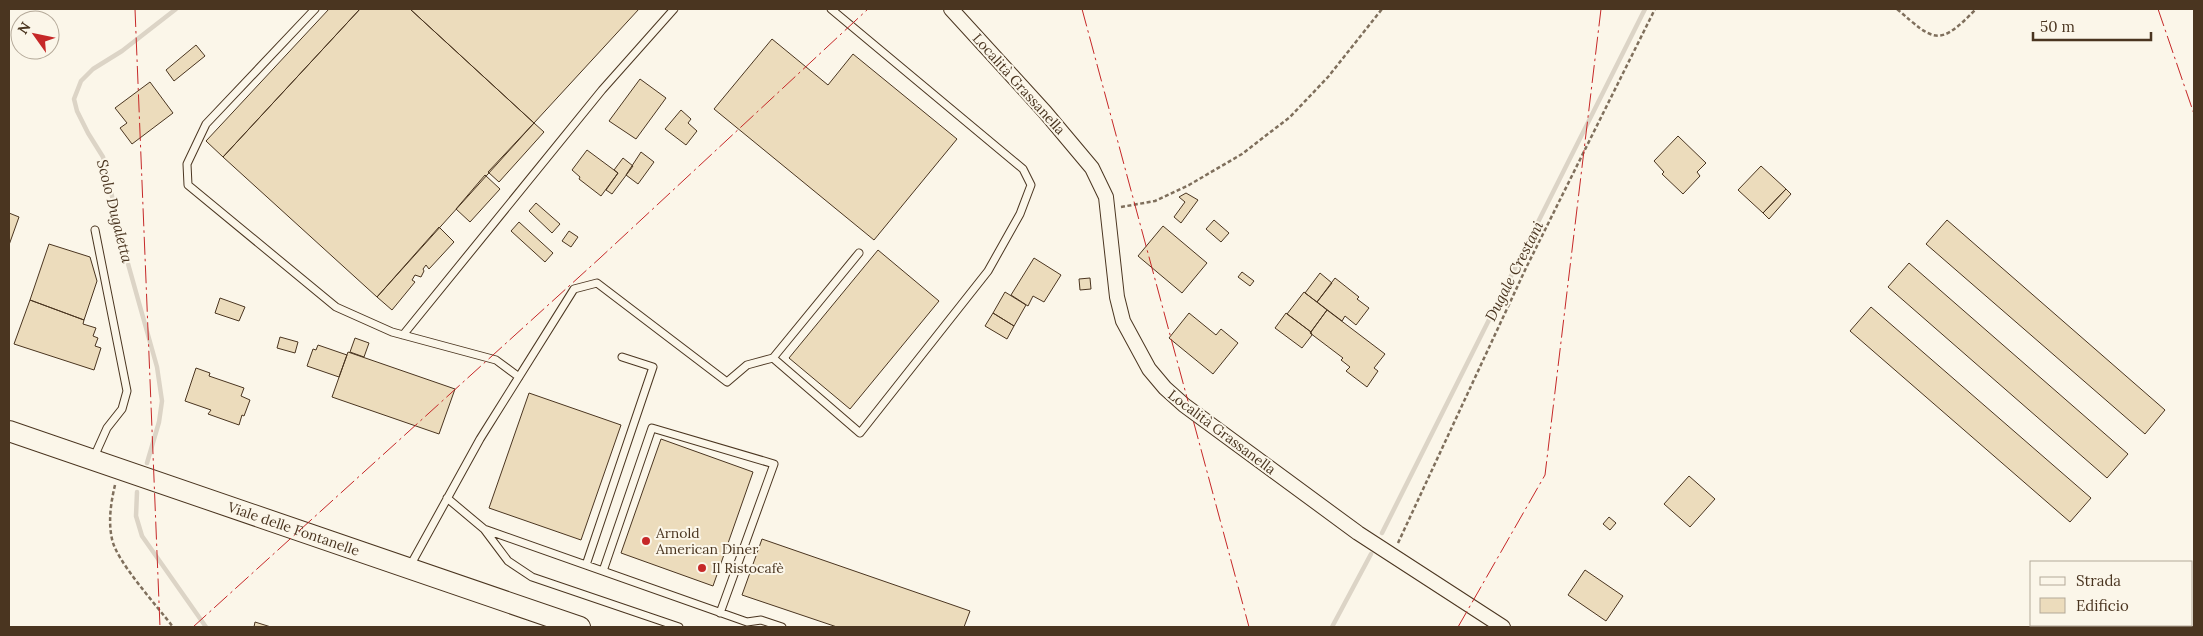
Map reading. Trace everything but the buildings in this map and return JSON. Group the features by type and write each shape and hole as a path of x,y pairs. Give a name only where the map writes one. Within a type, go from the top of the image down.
{"main road":[{"name":"Viale delle Fontanelle","path":"9,431 96,452 120,470 580,627"}],"street":[{"name":"Località Grassanella","path":"951,9 1092,168 1106,197 1118,297 1123,321 1149,369 1165,388 1184,405 1358,533 1503,627"}],"lane":[{"path":"316,9 206,124 187,164 188,185 336,307 392,332 496,360 519,377"},
{"path":"403,335 602,90 674,9"},
{"path":"773,358 860,433 988,271 1020,214 1031,185 1023,169 831,9"},
{"path":"95,230 127,391 122,409 107,428 96,452"},
{"path":"408,568 480,439 574,289 597,283 726,382 747,365 773,358 859,253"},
{"path":"586,564 654,367 622,357"},
{"path":"603,571 652,428 774,464 720,613"},
{"path":"447,498 484,529 508,561 532,577 679,627"},
{"path":"484,529 747,622 761,620 782,627"}],"path":[{"path":"1107,209 1155,201 1189,185 1242,154 1290,117 1328,77 1382,9"},
{"path":"1393,555 1522,278 1656,9"},
{"path":"1897,9 1926,34 1933,36 1944,35 1956,29 1976,9"},
{"path":"120,470 110,503 112,540 125,566 173,627"}],"waterway":[{"name":"Scolo Dugaletta","path":"147,463 159,422 162,401 157,367 125,253 103,157 88,133 77,111 74,99 81,81 93,69 122,51 176,9"},
{"name":"Dugale Crestani","path":"1382,533 1645,9"},
{"name":"Scolo Dugaletta","path":"137,492 136,516 142,536 206,627"},
{"name":"Dugale Crestani","path":"1332,627 1371,554"}],"power":[{"path":"135,9 160,627"},
{"path":"193,627 600,258 868,9"},
{"path":"1082,9 1249,627"},
{"path":"1458,627 1545,475 1601,9"},
{"path":"2158,9 2194,114"}],"place":[{"name":"Arnold American Diner","path":"646,541"},
{"name":"Il Ristocafè","path":"702,568"}]}
